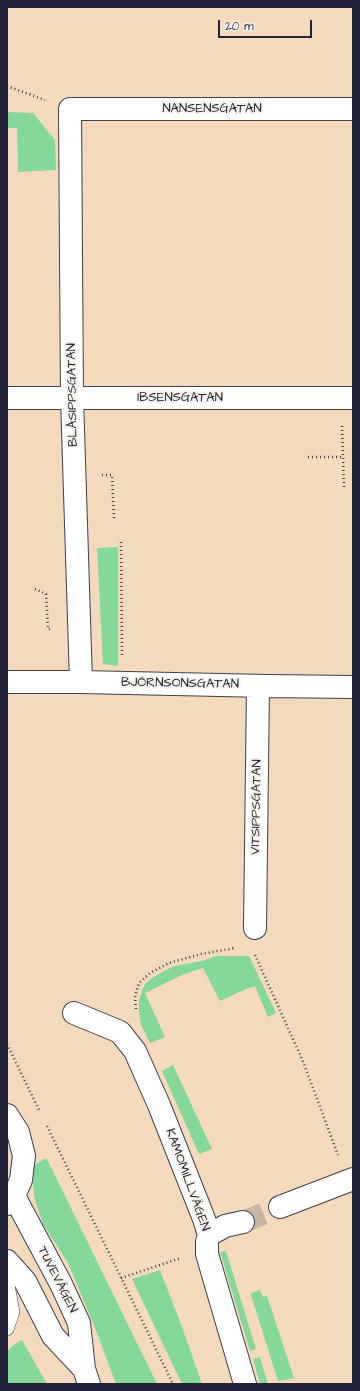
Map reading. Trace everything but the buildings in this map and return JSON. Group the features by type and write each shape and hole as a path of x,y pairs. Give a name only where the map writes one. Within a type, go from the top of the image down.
{"street":[{"name":"NANSENSGATAN","path":"70,109 353,110"},
{"name":"BLÅSIPPSGATAN","path":"70,109 72,398 81,682"},
{"name":"IBSENSGATAN","path":"7,398 347,398"},
{"name":"BJÖRNSONSGATAN","path":"7,682 353,687"},
{"name":"VITSIPPSGATAN","path":"255,928 258,686"},
{"name":"KAMOMILLVÄGEN","path":"74,1013 120,1032 134,1051 159,1105 196,1196 245,1384"},
{"name":"TUVEVÄGEN","path":"7,1115 18,1132 24,1156 21,1180 10,1200 61,1284 79,1323 87,1377"},
{"path":"280,1207 350,1179"},
{"path":"208,1244 225,1226 244,1222"},
{"name":"TUVEVÄGEN","path":"7,1261 25,1281 53,1336 87,1377"}],"lane":[{"path":"7,1280 12,1312 7,1330"}],"path":[{"path":"7,86 70,109"},
{"path":"344,487 343,457 347,398"},
{"path":"308,457 343,457"},
{"path":"121,542 123,683"},
{"path":"136,1012 135,996 139,983 150,973 169,963 201,954 241,947"},
{"path":"251,950 302,1059 350,1179"},
{"path":"7,1044 41,1115"},
{"path":"45,1122 173,1384"},
{"path":"121,1278 174,1260 208,1244"}],"green space":[{"path":"7,112 33,113 55,140 56,170 18,172 17,128 7,128"},
{"path":"118,547 118,666 103,664 97,548"},
{"path":"216,956 249,956 276,1013 268,1017 255,986 220,1001 203,968 182,975 145,993 165,1037 150,1043 141,1025 139,1013 139,1001 145,984 152,978 174,966 202,961"},
{"path":"173,1065 212,1149 199,1154 162,1071"},
{"path":"44,1159 47,1159 157,1384 116,1384 94,1325 68,1263 43,1224 35,1201 33,1186 34,1166"},
{"path":"226,1251 256,1349 250,1351 220,1252"},
{"path":"160,1270 202,1384 182,1384 132,1279"},
{"path":"260,1290 263,1297 267,1296 294,1378 278,1381 251,1295 251,1293"},
{"path":"22,1340 47,1384 7,1384 7,1351"},
{"path":"260,1357 268,1384 260,1384 253,1359"}],"tunnel":[{"path":"243,1222 280,1207"}]}
